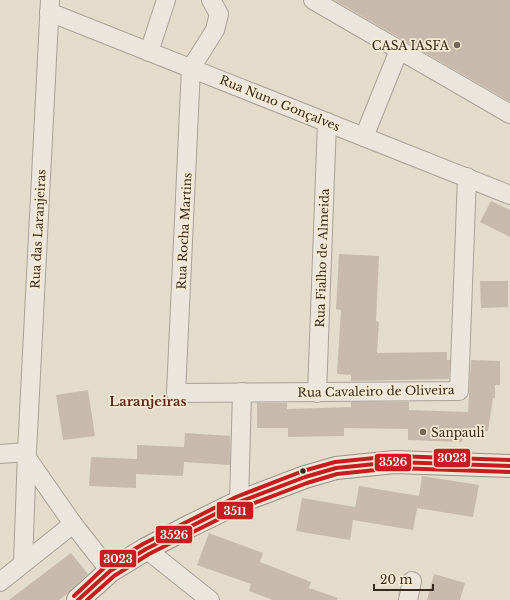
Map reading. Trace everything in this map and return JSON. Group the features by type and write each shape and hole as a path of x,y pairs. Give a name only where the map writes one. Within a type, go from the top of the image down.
{"main road":[{"path":"78,600 110,571 146,549 239,502 305,477 336,468 395,462 510,466"}],"street":[{"path":"149,52 166,0"},
{"path":"192,68 215,30 219,14 210,0"},
{"path":"313,0 510,114"},
{"name":"Rua Nuno Gonçalves","path":"50,6 149,52 510,195"},
{"name":"Rua das Laranjeiras","path":"23,564 27,455 50,6"},
{"path":"364,137 399,50"},
{"name":"Rua Rocha Martins","path":"176,393 192,68"},
{"name":"Rua Fialho de Almeida","path":"317,393 327,122"},
{"name":"Rua Cavaleiro de Oliveira","path":"176,393 459,391 467,178"},
{"path":"239,502 242,392"},
{"path":"0,454 27,455 73,524 110,571"},
{"path":"0,582 73,524"},
{"path":"146,549 210,600"},
{"path":"408,600 412,581"}],"building":[{"name":"CASA IASFA","path":"334,0 510,0 510,102"},
{"path":"491,201 510,210 510,237 480,222"},
{"path":"339,254 379,256 376,321 379,322 377,353 447,352 447,360 450,360 449,379 351,381 351,375 337,374 341,310 336,309"},
{"path":"480,281 508,281 508,307 481,308"},
{"path":"471,360 500,361 500,385 495,385 495,398 493,398 488,431 463,430 462,442 408,440 408,429 344,428 344,436 288,437 288,428 257,428 257,403 287,403 287,409 351,407 351,402 409,402 409,410 468,412"},
{"path":"88,390 95,436 63,440 56,395"},
{"path":"185,433 230,436 230,465 184,462 183,476 136,474 136,488 89,486 91,457 137,459 137,445 184,447"},
{"path":"422,476 479,485 473,517 417,508 413,530 353,520 350,540 296,531 302,498 355,507 354,514 359,486 419,496"},
{"path":"209,533 263,553 260,562 311,582 309,588 338,598 337,600 273,600 249,591 251,584 197,565"},
{"path":"71,553 88,574 59,600 9,600"},
{"path":"434,574 465,583 460,600 427,600"}],"transit line":[{"name":"3023","path":"74,596 106,566 143,544 236,497 303,471 335,462 394,456 510,460"},
{"name":"3526","path":"78,600 110,571 146,549 239,502 305,477 336,468 395,462 510,466"},
{"name":"3511","path":"87,600 114,576 149,554 241,508 307,483 337,474 395,468 510,472"}],"place":[{"name":"CASA IASFA","path":"457,45"},
{"name":"Sanpauli","path":"423,432"}],"district":[{"name":"Laranjeiras","path":"148,401"}]}
